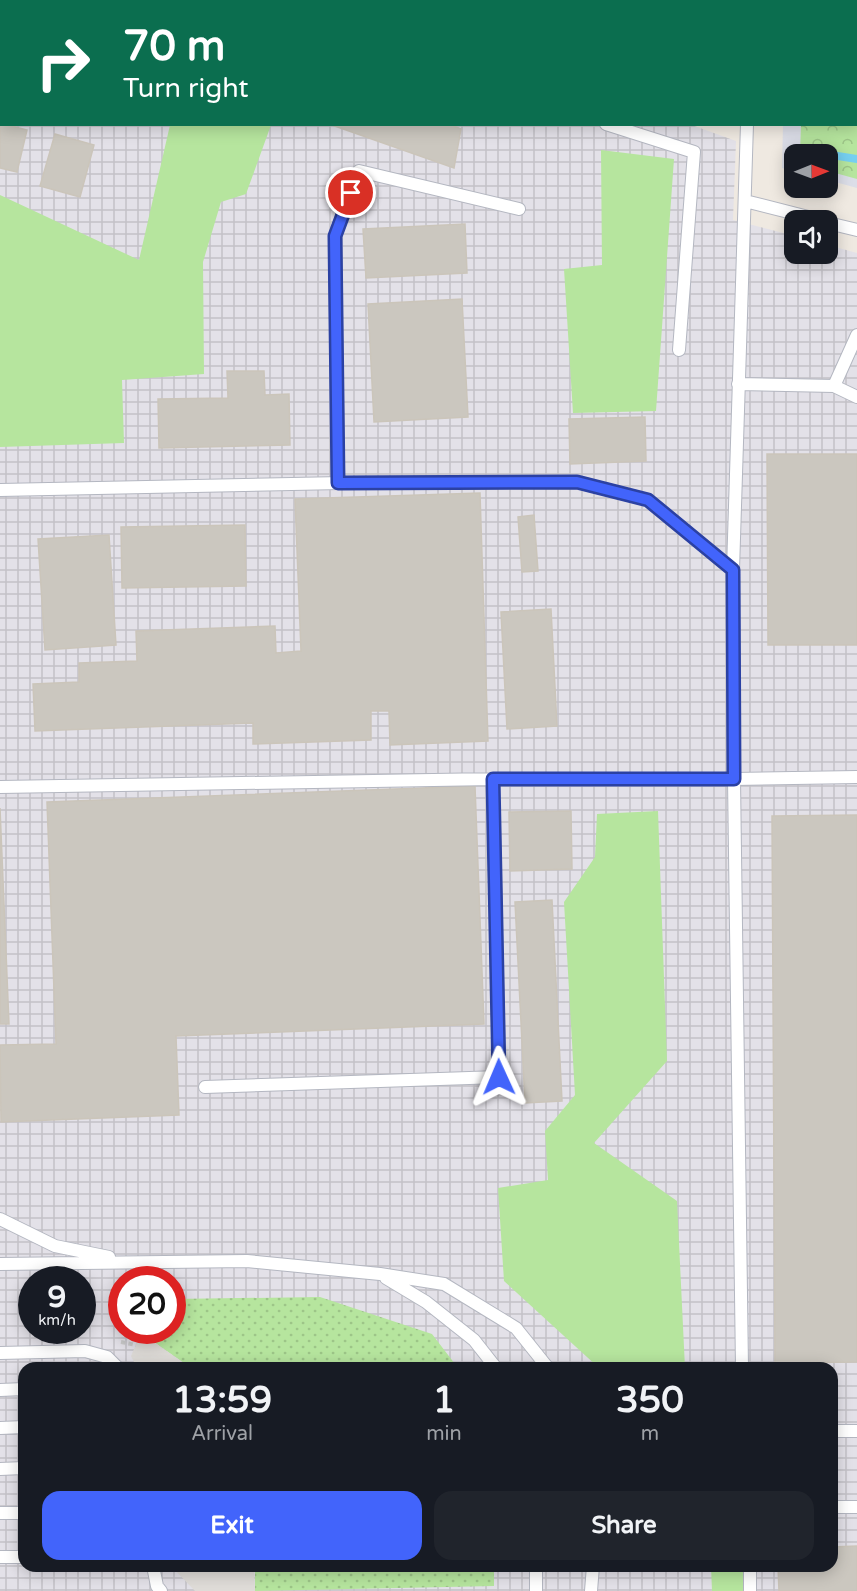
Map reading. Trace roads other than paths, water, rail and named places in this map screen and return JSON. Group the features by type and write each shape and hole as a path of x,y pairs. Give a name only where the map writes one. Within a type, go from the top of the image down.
{"lane":[{"path":"612,126 694,152 679,350"},
{"path":"741,1362 733,570 747,126"},
{"path":"338,483 335,236 359,171 519,209"},
{"path":"745,201 784,211"},
{"path":"838,225 857,230"},
{"path":"834,386 857,335"},
{"path":"738,384 834,386 857,397"},
{"path":"0,490 338,483 577,482 648,500 733,570"},
{"path":"0,787 493,779 857,777"},
{"path":"205,1088 499,1077 493,779"},
{"path":"0,1219 55,1246 131,1262"},
{"path":"0,1264 247,1262 380,1274 444,1284 516,1328 543,1362"},
{"path":"380,1274 426,1302 474,1340 491,1362"},
{"path":"0,1353 85,1351 107,1357 112,1362"},
{"path":"0,1390 18,1389"},
{"path":"0,1428 18,1427"},
{"path":"838,1431 857,1431"},
{"path":"0,1468 18,1468"},
{"path":"838,1507 857,1507"},
{"path":"0,1513 18,1512"},
{"path":"0,1557 18,1557"},
{"path":"154,1572 157,1586 161,1591"},
{"path":"536,1572 536,1591"},
{"path":"591,1591 592,1572"},
{"path":"750,1572 750,1591"}],"waterway":[{"path":"838,156 857,159"}]}
